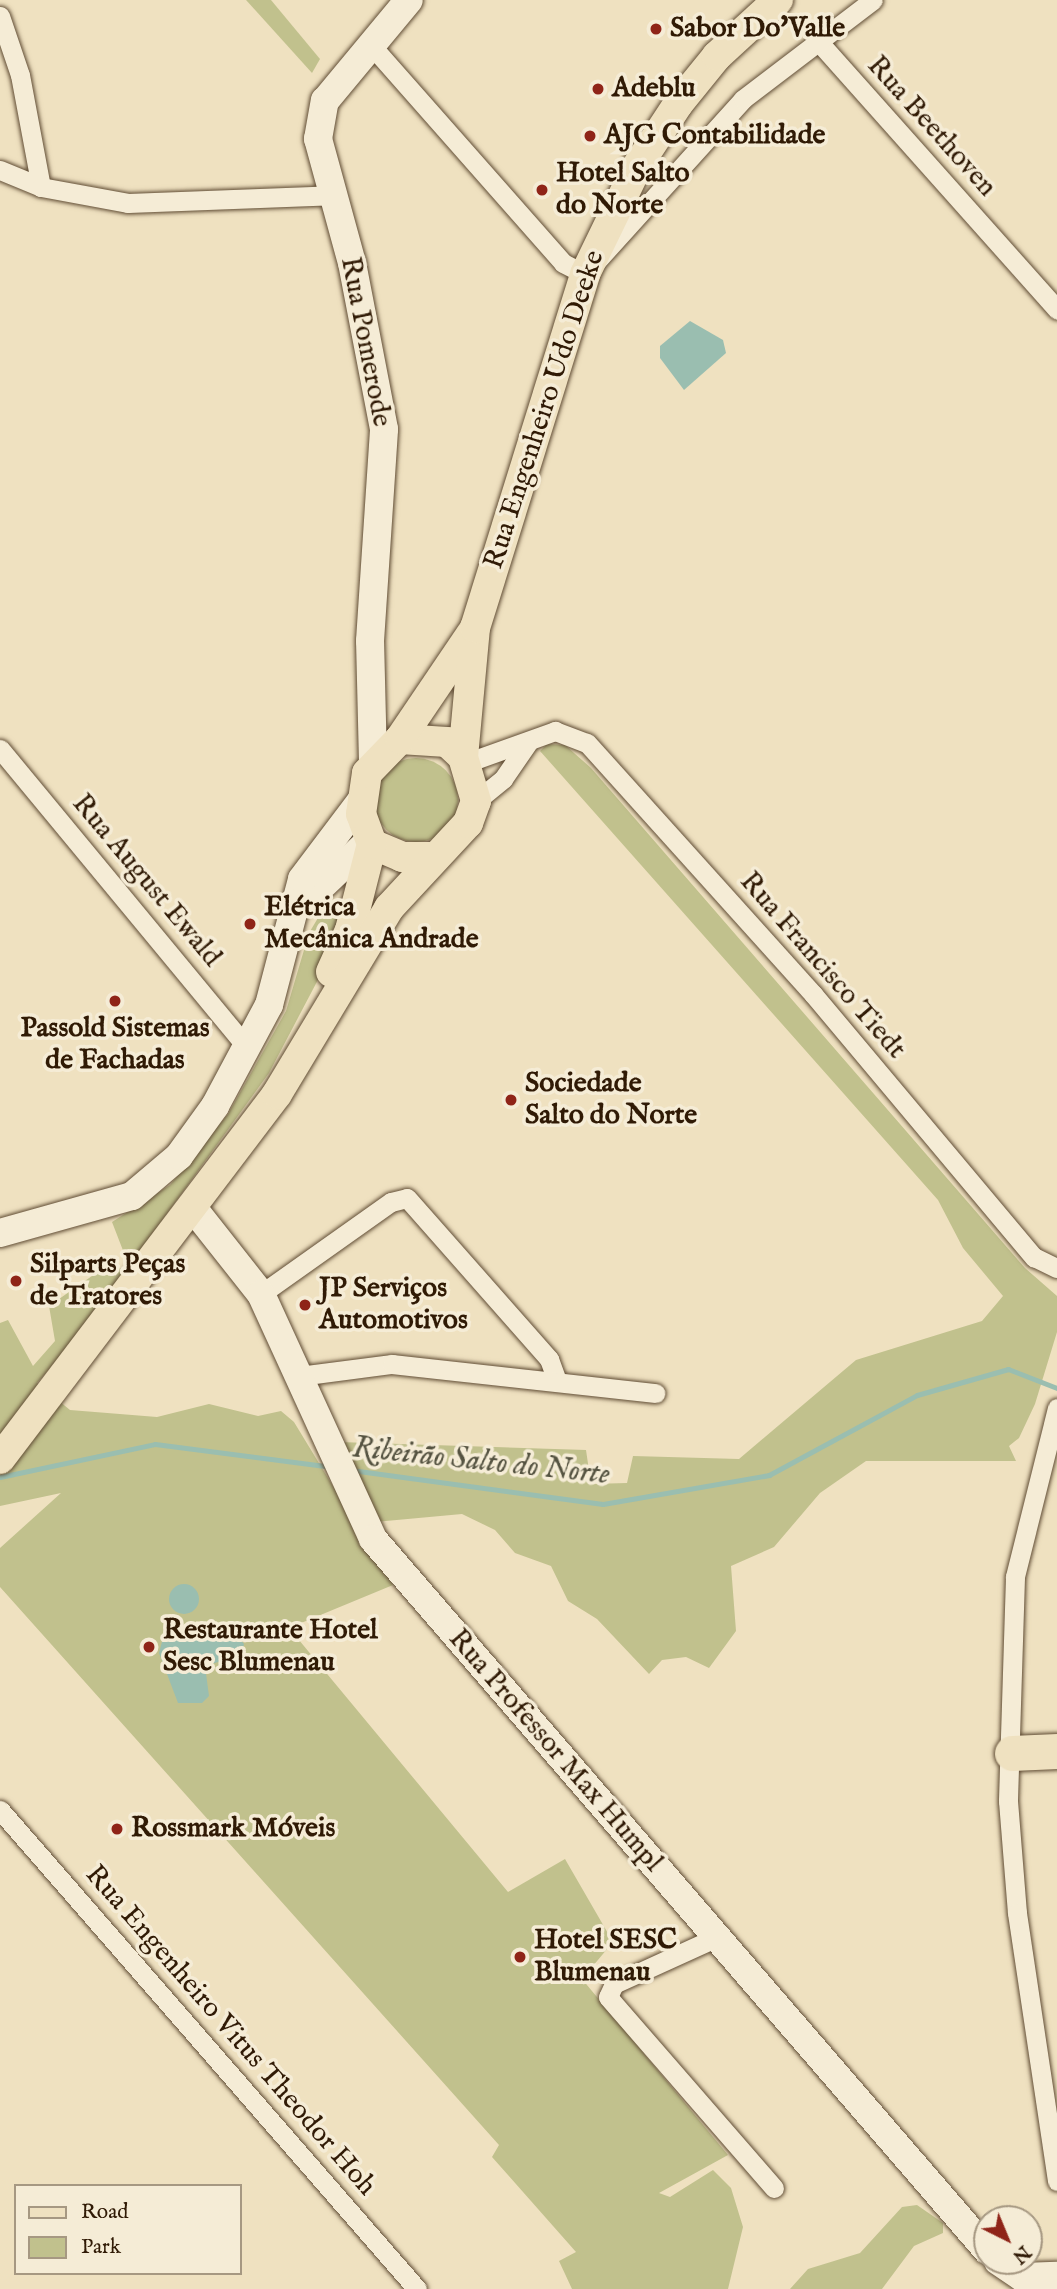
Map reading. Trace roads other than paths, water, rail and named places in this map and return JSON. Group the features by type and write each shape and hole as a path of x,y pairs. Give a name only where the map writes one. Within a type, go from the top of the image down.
{"highway":[{"path":"1012,1753 1057,1751"}],"main road":[{"name":"Rua Engenheiro Udo Deeke","path":"476,801 465,760 475,628 584,274 638,165 678,104 717,56 778,0"},
{"name":"Rua Engenheiro Udo Deeke","path":"360,802 389,748 475,628"},
{"path":"389,748 447,742 465,760"},
{"path":"0,1459 193,1208 296,1065 389,908 431,857 461,834 476,801"},
{"path":"243,1136 350,930 371,843 360,802"},
{"path":"371,843 402,857 431,857"}],"street":[{"name":"Rua Pomerode","path":"389,748 370,719 384,429 317,139 320,116 339,80 409,0"},
{"path":"371,45 563,263 584,274 743,99 817,40 873,0"},
{"path":"0,16 20,75 41,187"},
{"name":"Rua Beethoven","path":"817,40 1057,309"},
{"path":"0,170 41,187 128,203 332,195"},
{"name":"Rua Francisco Tiedt","path":"465,760 555,731 587,743 813,994 1034,1258 1057,1268"},
{"path":"476,801 503,779 529,741"},
{"name":"Rua August Ewald","path":"0,749 248,1049"},
{"path":"0,1233 112,1204 157,1178 215,1106 248,1049 269,1004 302,879 360,802"},
{"path":"289,930 314,890 371,843"},
{"path":"261,1294 391,1202 407,1198 549,1359 556,1378"},
{"name":"Rua Professor Max Humpl","path":"193,1208 223,1239 261,1294 355,1508 403,1576 973,2234"},
{"path":"299,1376 393,1364 556,1378 655,1393"},
{"path":"1057,1408 1044,1444 1015,1577 1012,1753 1007,1801 1017,1913 1057,2181"},
{"name":"Rua Engenheiro Vitus Theodor Hoh","path":"0,1810 417,2289"},
{"path":"717,1937 614,1984 608,1997 774,2188"},
{"path":"1019,2275 1057,2276"}],"waterway":[{"name":"Ribeirão Salto do Norte","path":"351,1470 603,1504 769,1475 917,1395 1008,1369 1057,1388"},
{"name":"Ribeirão Salto do Norte","path":"0,1477 155,1444 331,1467"}],"place":[{"name":"Sabor Do'Valle","path":"656,29"},
{"name":"Adeblu","path":"598,89"},
{"name":"AJG Contabilidade","path":"590,136"},
{"name":"Hotel Salto do Norte","path":"542,190"},
{"name":"Elétrica Mecânica Andrade","path":"250,924"},
{"name":"Passold Sistemas de Fachadas","path":"115,1001"},
{"name":"Sociedade Salto do Norte","path":"511,1100"},
{"name":"Silparts Peças de Tratores","path":"16,1281"},
{"name":"JP Serviços Automotivos","path":"305,1305"},
{"name":"Restaurante Hotel Sesc Blumenau","path":"149,1647"},
{"name":"Rossmark Móveis","path":"117,1829"},
{"name":"Hotel SESC Blumenau","path":"520,1957"}]}
